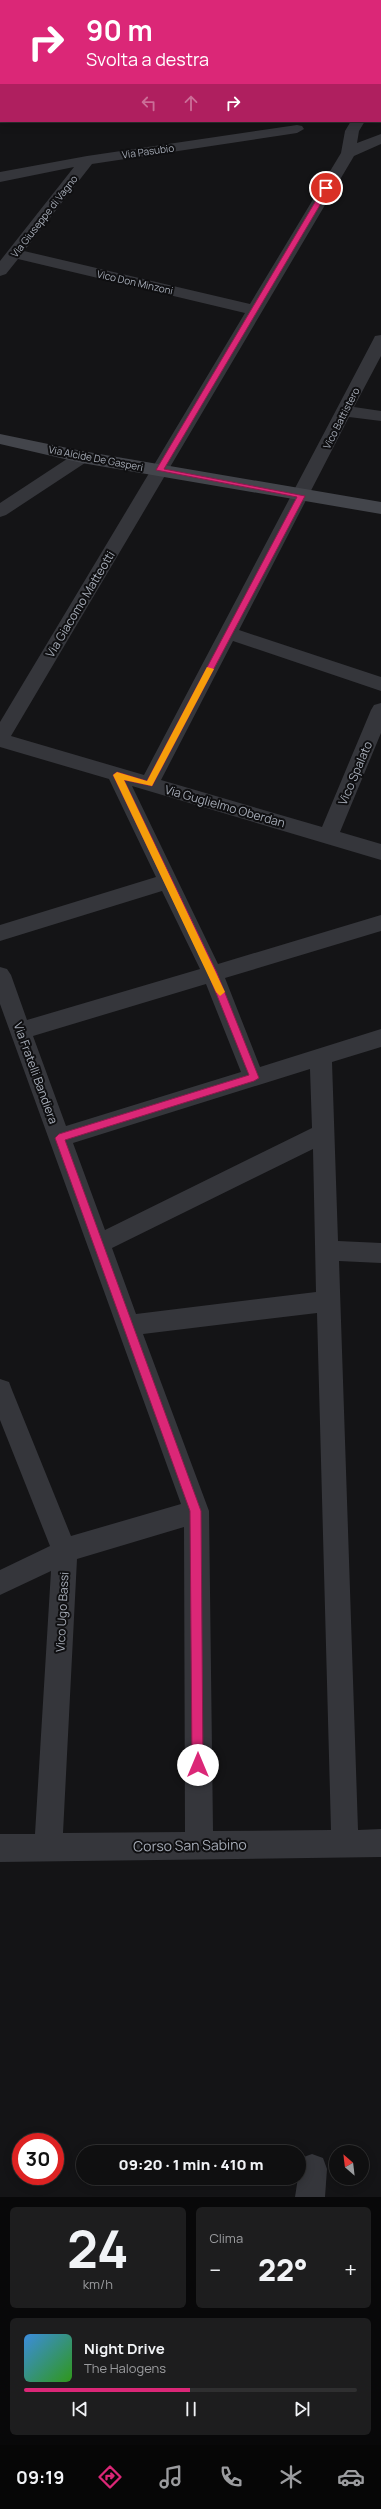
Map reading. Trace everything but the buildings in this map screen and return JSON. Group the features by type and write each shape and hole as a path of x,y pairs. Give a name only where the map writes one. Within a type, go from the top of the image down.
{"street":[{"path":"348,153 352,131 357,122"},
{"name":"Via Pasubio","path":"0,177 87,160 298,130"},
{"path":"348,153 381,138"},
{"name":"Via Giacomo Matteotti","path":"0,739 348,153"},
{"name":"Via Giuseppe di Vagno","path":"0,271 87,160"},
{"name":"Vico Don Minzoni","path":"14,253 255,310"},
{"name":"Vico Battistero","path":"149,784 301,496 381,340"},
{"path":"345,411 381,416"},
{"name":"Via Alcide De Gasperi","path":"0,439 82,458 160,470 301,496 381,508"},
{"path":"0,511 82,458"},
{"path":"229,633 381,684"},
{"name":"Vico Spalato","path":"328,837 381,710"},
{"name":"Via Guglielmo Oberdan","path":"0,739 117,775 381,852"},
{"path":"117,775 212,973 254,1078"},
{"path":"0,933 168,881"},
{"path":"20,1031 381,923"},
{"name":"Via Fratelli Bandiera","path":"0,975 196,1511 198,1845"},
{"path":"59,1138 381,1038"},
{"path":"322,1057 345,1843"},
{"path":"98,1244 324,1133"},
{"path":"327,1250 381,1252"},
{"path":"128,1325 329,1302"},
{"name":"Vico Ugo Bassi","path":"0,1390 65,1552 48,1847"},
{"path":"0,1583 65,1552 196,1511"},
{"name":"Corso San Sabino","path":"0,1848 381,1843"}],"slow traffic":[{"path":"210,669 149,784 117,775 220,992"}],"route":[{"path":"198,1765 196,1511 59,1138 254,1078 212,973 117,775 149,784 301,496 160,470 326,188"}]}
